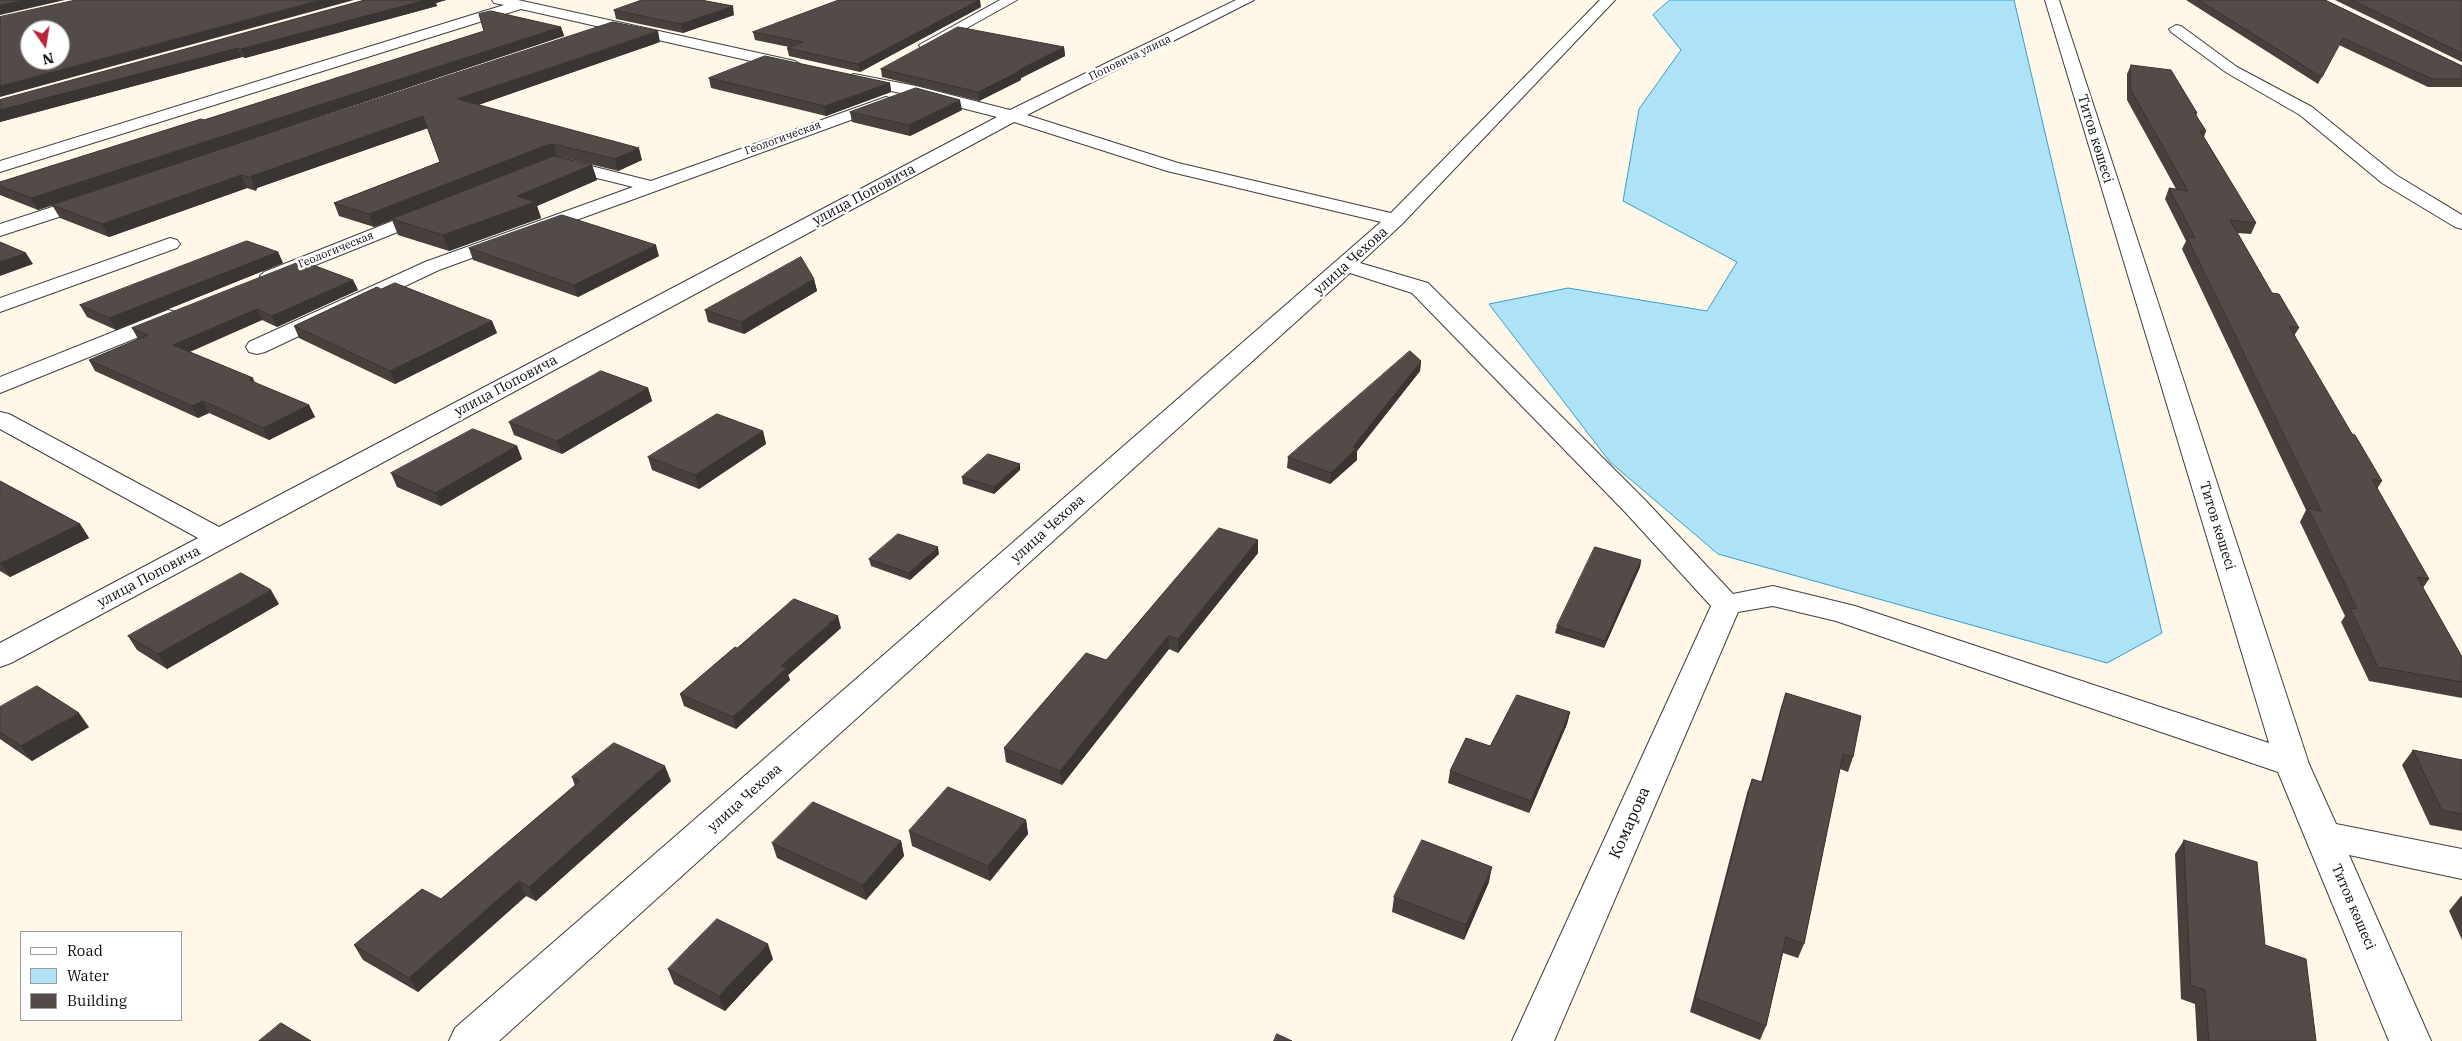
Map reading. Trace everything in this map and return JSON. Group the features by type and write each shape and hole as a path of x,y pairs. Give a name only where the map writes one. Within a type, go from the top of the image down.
{"street":[{"path":"499,0 520,5 587,29 614,19 813,70"},
{"path":"914,52 1010,0"},
{"name":"Поповича улица","path":"1012,116 1247,0"},
{"name":"улица Чехова","path":"470,1041 1346,265 1395,220 1608,0"},
{"name":"Титов көшесі","path":"2052,0 2292,764 2410,1041"},
{"path":"0,167 520,5"},
{"path":"2176,29 2232,70 2306,111 2389,179 2462,223"},
{"path":"861,80 878,70"},
{"path":"842,76 916,91 1012,116 1173,167 1395,220"},
{"name":"Геологическая","path":"257,346 432,266 916,91"},
{"name":"улица Поповича","path":"0,656 1012,116"},
{"path":"538,170 556,162 650,186"},
{"path":"0,230 104,196"},
{"name":"Геологическая","path":"252,284 446,206"},
{"path":"0,305 170,244"},
{"path":"1346,265 1420,288 1634,506 1726,605 1773,596 1844,613 2292,764"},
{"path":"0,386 189,309"},
{"path":"0,419 220,539"},
{"name":"Комарова","path":"1532,1041 1726,605"},
{"path":"2323,836 2462,864"}],"water":[{"path":"1670,0 2014,0 2162,633 2107,663 1718,554 1610,462 1489,304 1568,288 1707,311 1737,262 1623,201 1639,109 1681,50 1653,15"}],"building":[{"path":"0,0 24,0 0,5"},
{"path":"76,0 320,0 70,67 70,20 20,20 20,70 60,70 0,86 0,17"},
{"path":"365,0 426,0 0,110 0,100"},
{"path":"642,0 701,0 733,6 681,24 614,10"},
{"path":"839,0 979,0 858,64 787,48 803,42 753,32"},
{"path":"2199,0 2325,0 2462,66 2462,79 2432,79 2343,38 2322,77"},
{"path":"2352,0 2462,0 2462,53"},
{"path":"491,11 561,27 31,198 0,186 0,182 201,119 204,120 484,31 479,14"},
{"path":"613,22 658,31 457,99 639,148 615,159 554,144 547,145 369,214 334,203 440,162 423,116 252,176 251,178 241,175 102,224 52,205"},
{"path":"958,27 1064,47 978,92 881,69"},
{"path":"765,56 890,83 825,106 709,78"},
{"path":"2131,65 2171,70 2197,113 2194,112 2206,131 2200,131 2256,223 2230,220 2272,293 2279,294 2299,328 2289,326 2352,434 2355,435 2382,481 2372,479 2429,579 2417,577 2462,657 2462,682 2378,667 2350,608 2357,609 2308,508 2321,511 2187,237 2195,238 2169,188 2188,191 2131,90"},
{"path":"916,88 960,100 909,125 850,112"},
{"path":"554,156 592,165 517,196 535,202 443,235 392,219"},
{"path":"562,215 656,245 574,285 469,248"},
{"path":"247,241 278,252 109,318 80,305"},
{"path":"0,242 26,253 0,262"},
{"path":"801,257 814,279 741,322 705,310"},
{"path":"302,261 353,280 272,316 257,309 173,345 253,378 249,380 309,405 263,428 203,401 192,406 89,360 148,335 132,328"},
{"path":"395,283 492,321 390,371 294,326 377,287 381,289"},
{"path":"1410,351 1421,361 1353,447 1357,448 1331,473 1288,457"},
{"path":"601,371 648,388 557,441 509,422"},
{"path":"717,414 763,431 695,475 648,457"},
{"path":"473,429 517,446 435,493 391,473"},
{"path":"988,454 1020,464 994,487 962,477"},
{"path":"0,481 80,524 0,563"},
{"path":"1219,528 1258,540 1178,639 1168,636 1060,771 1004,748 1086,653 1106,660"},
{"path":"898,534 938,547 909,573 869,559"},
{"path":"1595,547 1641,560 1605,641 1557,626"},
{"path":"241,573 271,590 158,654 128,636"},
{"path":"794,599 838,616 781,666 787,668 733,717 680,694 735,647 737,648"},
{"path":"37,686 79,713 21,746 0,732 0,707"},
{"path":"1786,693 1861,716 1853,757 1843,754 1804,944 1786,937 1766,1026 1695,998 1752,779 1762,782"},
{"path":"1517,695 1570,712 1531,801 1450,771 1466,738 1490,746"},
{"path":"614,743 665,766 529,887 519,881 409,978 354,945 422,889 441,899 580,781 572,777"},
{"path":"2413,750 2462,760 2462,814 2442,810"},
{"path":"948,787 1026,820 988,866 909,831"},
{"path":"813,802 901,841 863,885 772,843"},
{"path":"1422,840 1492,867 1466,925 1394,897"},
{"path":"2184,840 2257,862 2265,945 2306,959 2316,1041 2209,1041 2205,990 2191,985"},
{"path":"717,919 768,944 719,996 668,969"},
{"path":"281,1023 311,1041 259,1041"},
{"path":"1277,1034 1292,1041 1274,1041"}]}
